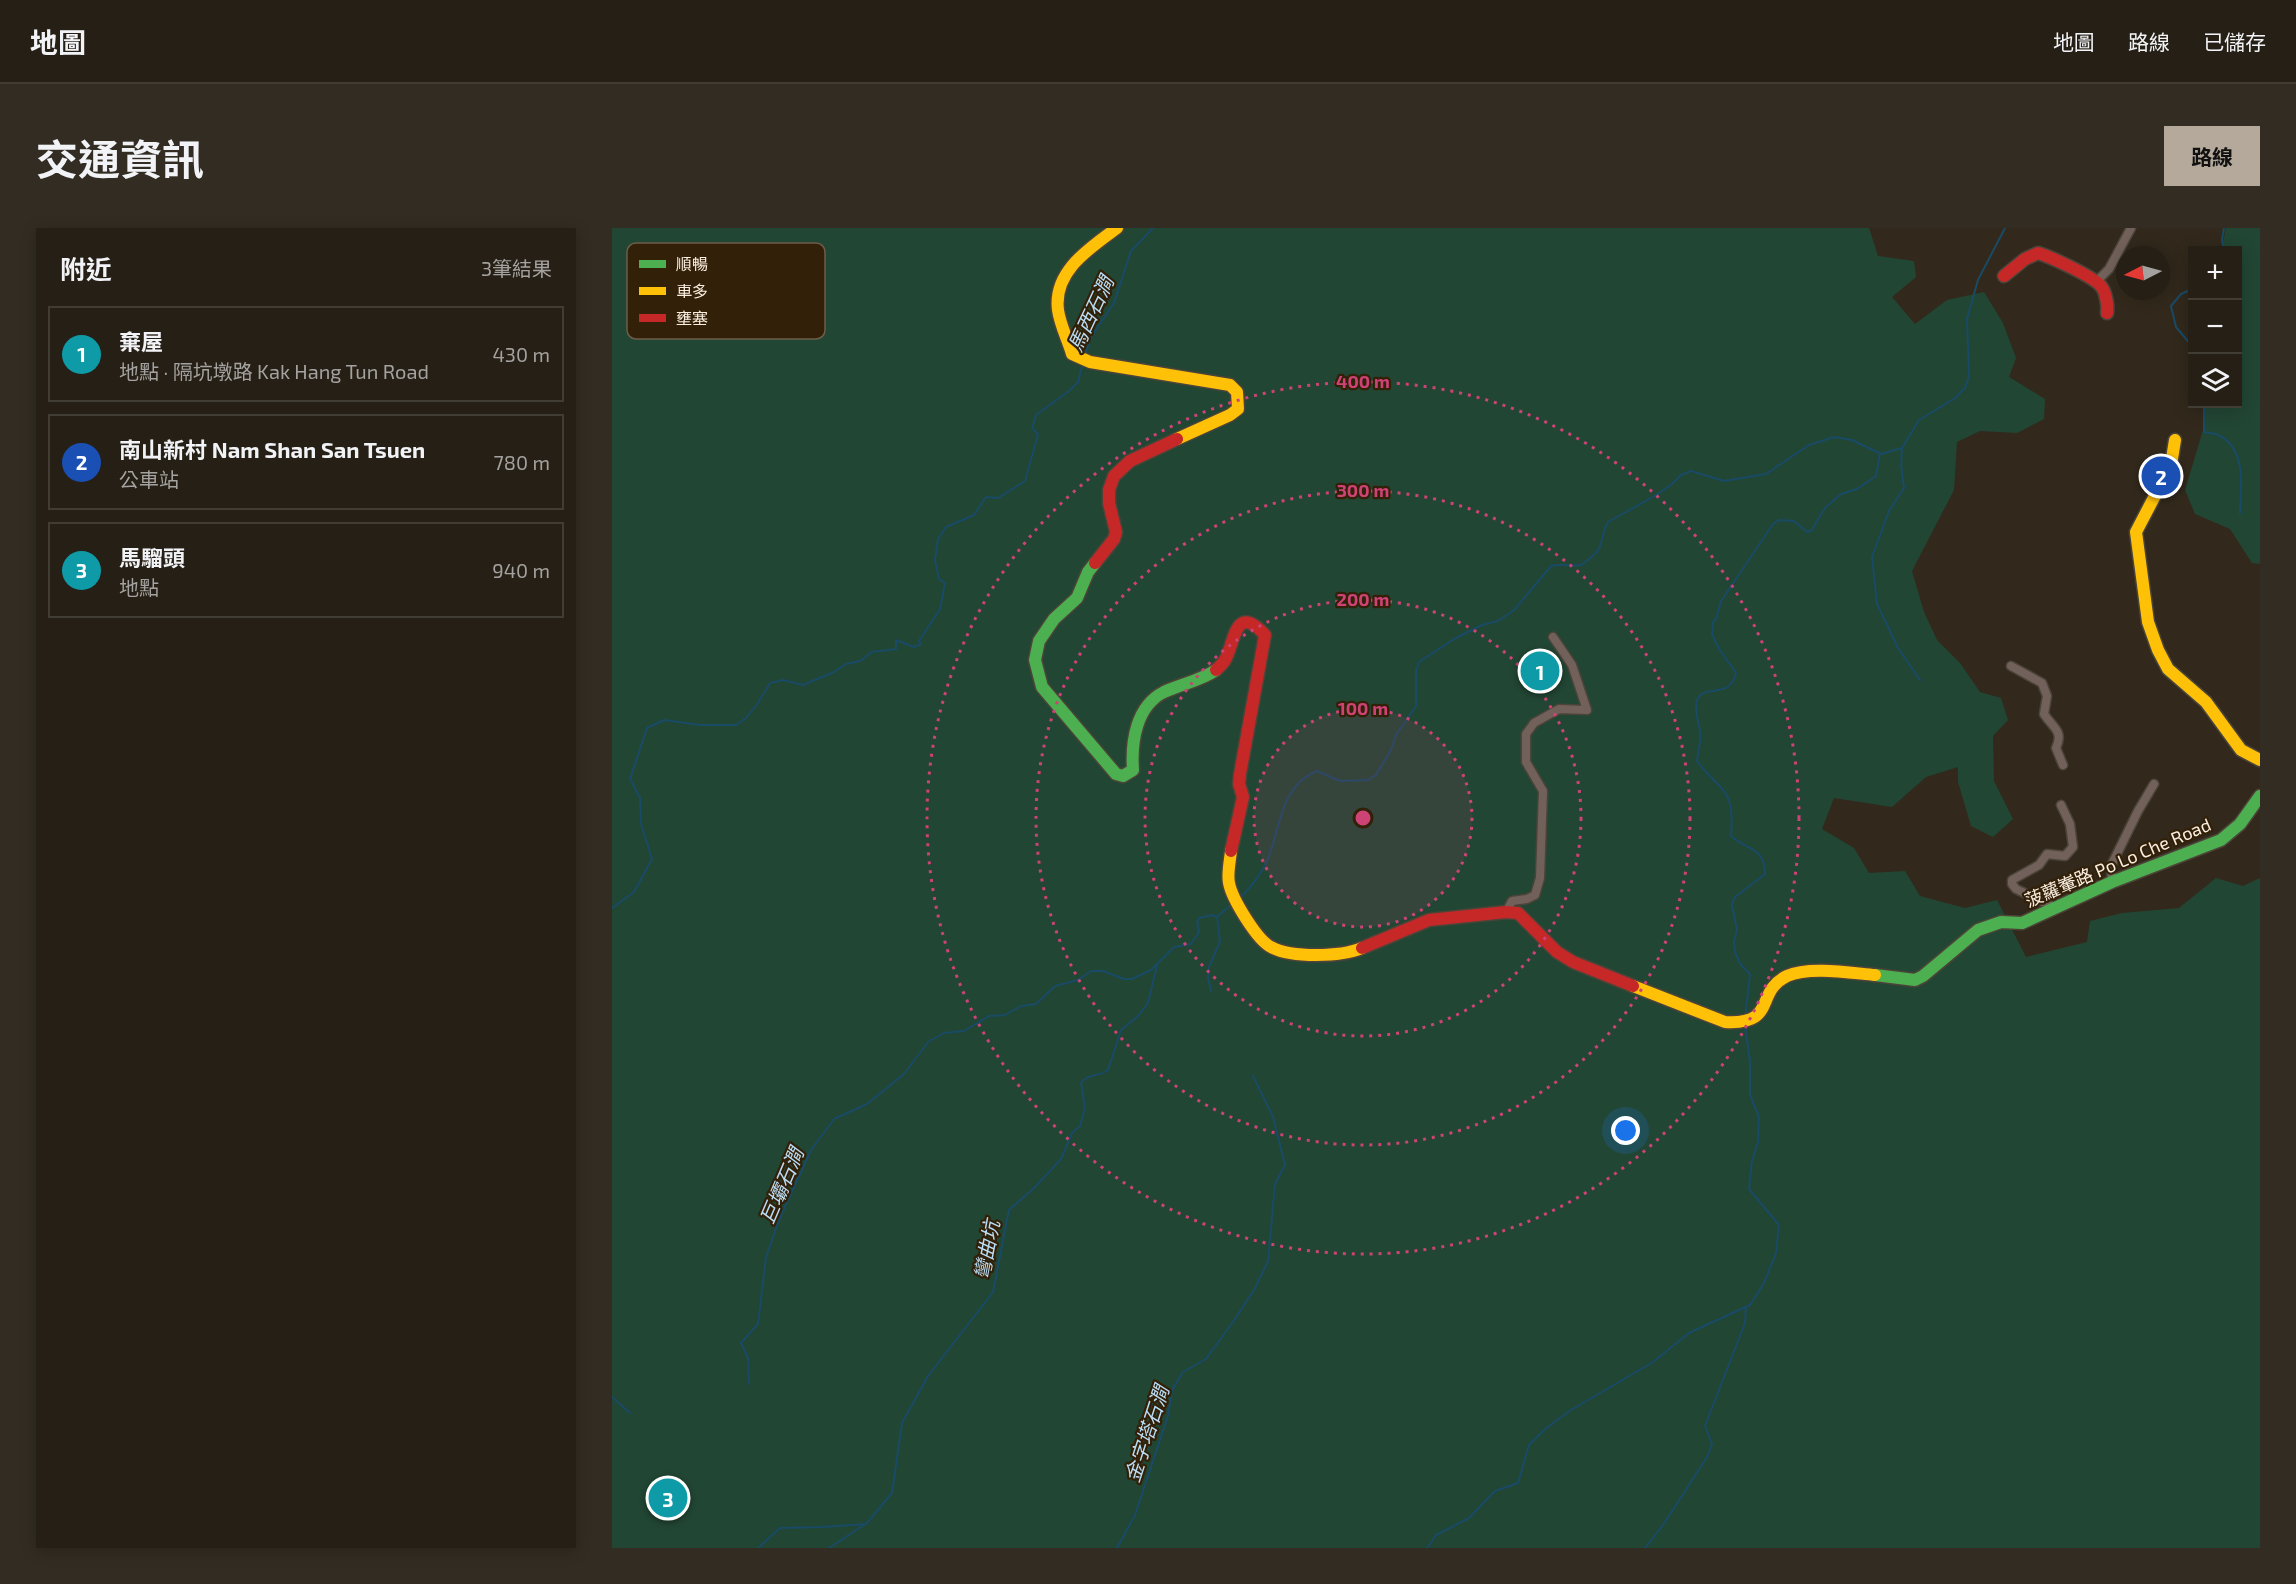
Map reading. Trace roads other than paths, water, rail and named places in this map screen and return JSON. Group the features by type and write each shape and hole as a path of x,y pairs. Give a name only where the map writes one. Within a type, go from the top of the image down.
{"street":[{"path":"1117,228 1078,258 1063,277 1058,288 1058,311 1072,354 1084,359 1230,385 1237,392 1238,409 1230,415 1130,461 1114,476 1108,503 1116,532 1114,539 1088,572 1077,598 1054,619 1039,641 1035,660 1042,687 1116,774 1123,776 1133,770 1131,744 1133,731 1155,698 1206,676 1225,661 1234,632 1240,626 1249,624 1258,627 1265,635 1240,774 1239,784 1243,797 1231,853 1228,881 1234,899 1262,940 1270,947 1283,952 1321,955 1358,950 1429,920 1506,912 1512,901 1527,899 1535,895 1540,878 1543,791 1526,762 1526,734 1534,723 1559,709 1587,710 1572,665 1553,637"},
{"path":"2096,282 2109,269 2131,228"},
{"path":"2004,276 2025,259 2038,253 2057,259 2101,286 2108,305 2107,313"},
{"path":"2175,440 2175,449 2162,485 2135,534 2149,624 2165,666 2207,703 2218,717 2229,739 2250,757 2260,760"},
{"path":"2012,666 2042,683 2046,689 2044,714 2058,733 2060,740 2056,748 2063,765"},
{"path":"2112,882 2111,866 2154,784"},
{"name":"菠蘿輋路 Po Lo Che Road","path":"1506,912 1523,915 1557,952 1573,962 1725,1022 1736,1024 1751,1022 1760,1016 1774,986 1786,975 1815,971 1915,980 1929,974 1974,932 2001,922 2022,923 2112,882 2221,840 2240,824 2260,796"},
{"path":"2056,908 2016,889 2012,880 2039,865 2047,854 2065,856 2073,847 2070,824 2061,805"}],"waterway":[{"name":"馬西石澗","path":"1085,355 1091,337 1114,303 1131,251 1153,228"},
{"path":"1920,680 1898,648 1877,604 1872,557 1889,511 1904,488 1901,465 1902,448 1919,420 1955,398 1965,388 1969,376 1967,319 1978,280 2005,228"},
{"path":"2223,246 2224,228"},
{"path":"2188,291 2181,294 2171,306 2176,327 2188,341"},
{"name":"馬西石澗","path":"612,908 634,892 652,859 641,824 640,798 630,779 647,728 664,720 700,725 736,725 746,718 770,683 783,680 803,685 834,672 846,664 860,661 872,652 896,649 896,640 914,647 921,644 919,641 940,609 945,583 939,579 935,560 938,539 946,527 974,515 986,497 998,498 1025,481 1038,434 1032,428 1036,415 1078,382 1083,363"},
{"path":"2204,408 2204,432 2216,434 2227,441 2234,449 2238,459 2241,480 2240,513"},
{"path":"1239,899 1265,865 1284,806 1296,785 1317,771 1340,781 1368,780 1376,775 1391,750 1396,735 1416,706 1416,670 1419,662 1454,639 1482,625 1498,621 1514,610 1551,566 1584,563 1598,550 1608,522 1651,498 1671,485 1681,475 1691,471 1724,481 1766,474 1809,445 1834,437 1852,440 1881,454 1902,448"},
{"path":"1745,1019 1750,974 1740,964 1735,952 1734,941 1737,930 1732,905 1734,898 1765,874 1759,854 1731,836 1732,820 1729,799 1697,761 1700,743 1697,700 1705,692 1728,686 1736,673 1712,635 1713,622 1721,601 1773,524 1779,520 1794,521 1807,532 1811,531 1825,508 1841,494 1857,489 1876,476 1880,454"},
{"path":"1217,917 1232,904"},
{"name":"巨壩石澗","path":"749,1384 748,1358 741,1343 758,1324 766,1257 779,1220 811,1150 834,1119 867,1104 904,1074 928,1042 944,1033 964,1031 989,1016 1005,1015 1021,1006 1036,1004 1055,986 1078,980 1091,971 1103,971 1124,979 1132,979 1151,970 1174,947 1191,944 1199,932 1197,922 1199,918 1212,915 1217,917"},
{"path":"1211,992 1208,978 1209,967 1220,941 1217,917"},
{"name":"彎曲坑","path":"758,1548 780,1528 866,1524 892,1493 902,1423 928,1376 993,1292 1009,1210 1061,1159 1072,1133 1080,1126 1085,1108 1081,1083 1087,1078 1108,1070 1121,1030 1138,1016 1148,1003 1157,965"},
{"path":"1427,1548 1436,1535 1469,1518 1495,1491 1518,1483 1529,1445 1545,1429 1571,1410 1653,1362 1689,1333 1750,1305 1764,1283 1776,1253 1779,1225 1749,1189 1752,1161 1758,1142 1759,1117 1750,1095 1750,1061 1745,1027"},
{"name":"金字塔石澗","path":"1117,1548 1135,1515 1168,1416 1172,1390 1183,1372 1206,1359 1255,1288 1268,1261 1275,1184 1285,1165 1273,1117 1253,1076"},
{"path":"1645,1548 1663,1525 1707,1457 1712,1444 1705,1426 1745,1323 1746,1307"},
{"path":"612,1397 630,1413"},
{"name":"彎曲坑","path":"829,1548 864,1525"}],"place":[{"name":"南山新村 Nam Shan San Tsuen","path":"2161,476"},
{"name":"棄屋","path":"1540,671"},
{"name":"馬騮頭","path":"668,1498"}]}
